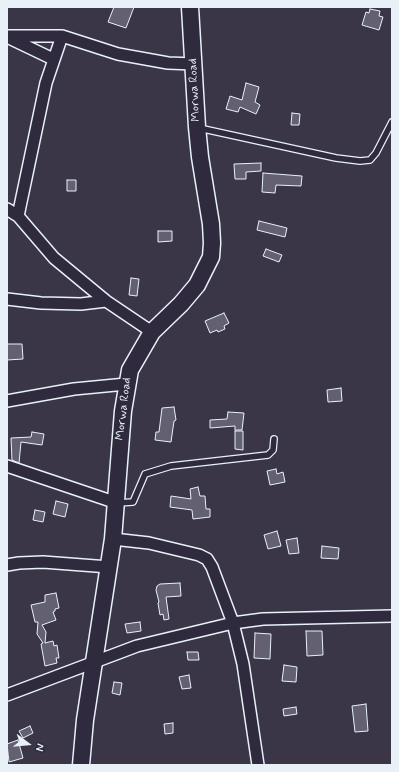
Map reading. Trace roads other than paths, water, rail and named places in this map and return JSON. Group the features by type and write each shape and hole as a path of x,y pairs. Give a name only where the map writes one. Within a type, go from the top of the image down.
{"main road":[{"name":"Morwa Road","path":"81,765 85,720 113,539 126,384 133,362 152,332 191,293 207,267 211,257 211,224 200,157 197,127 190,7"}],"street":[{"path":"18,216 46,83 62,36"},
{"path":"7,37 62,36 118,54 168,63 194,64"},
{"path":"7,37 53,59"},
{"path":"7,209 18,216 54,258 75,277 106,301 152,332"},
{"path":"7,299 49,304 81,304 106,301"},
{"path":"7,401 74,389 126,384"},
{"path":"7,466 117,503"},
{"path":"113,539 149,544 207,559 212,567 233,623 243,664 258,765"},
{"path":"7,565 19,562 43,562 109,566"},
{"path":"7,695 137,646 233,623 263,619 392,616"}],"lane":[{"path":"197,127 336,158 360,161 370,160 376,153 392,122"},
{"path":"117,503 132,502 145,474 171,466 268,456 273,450 274,439"}]}
